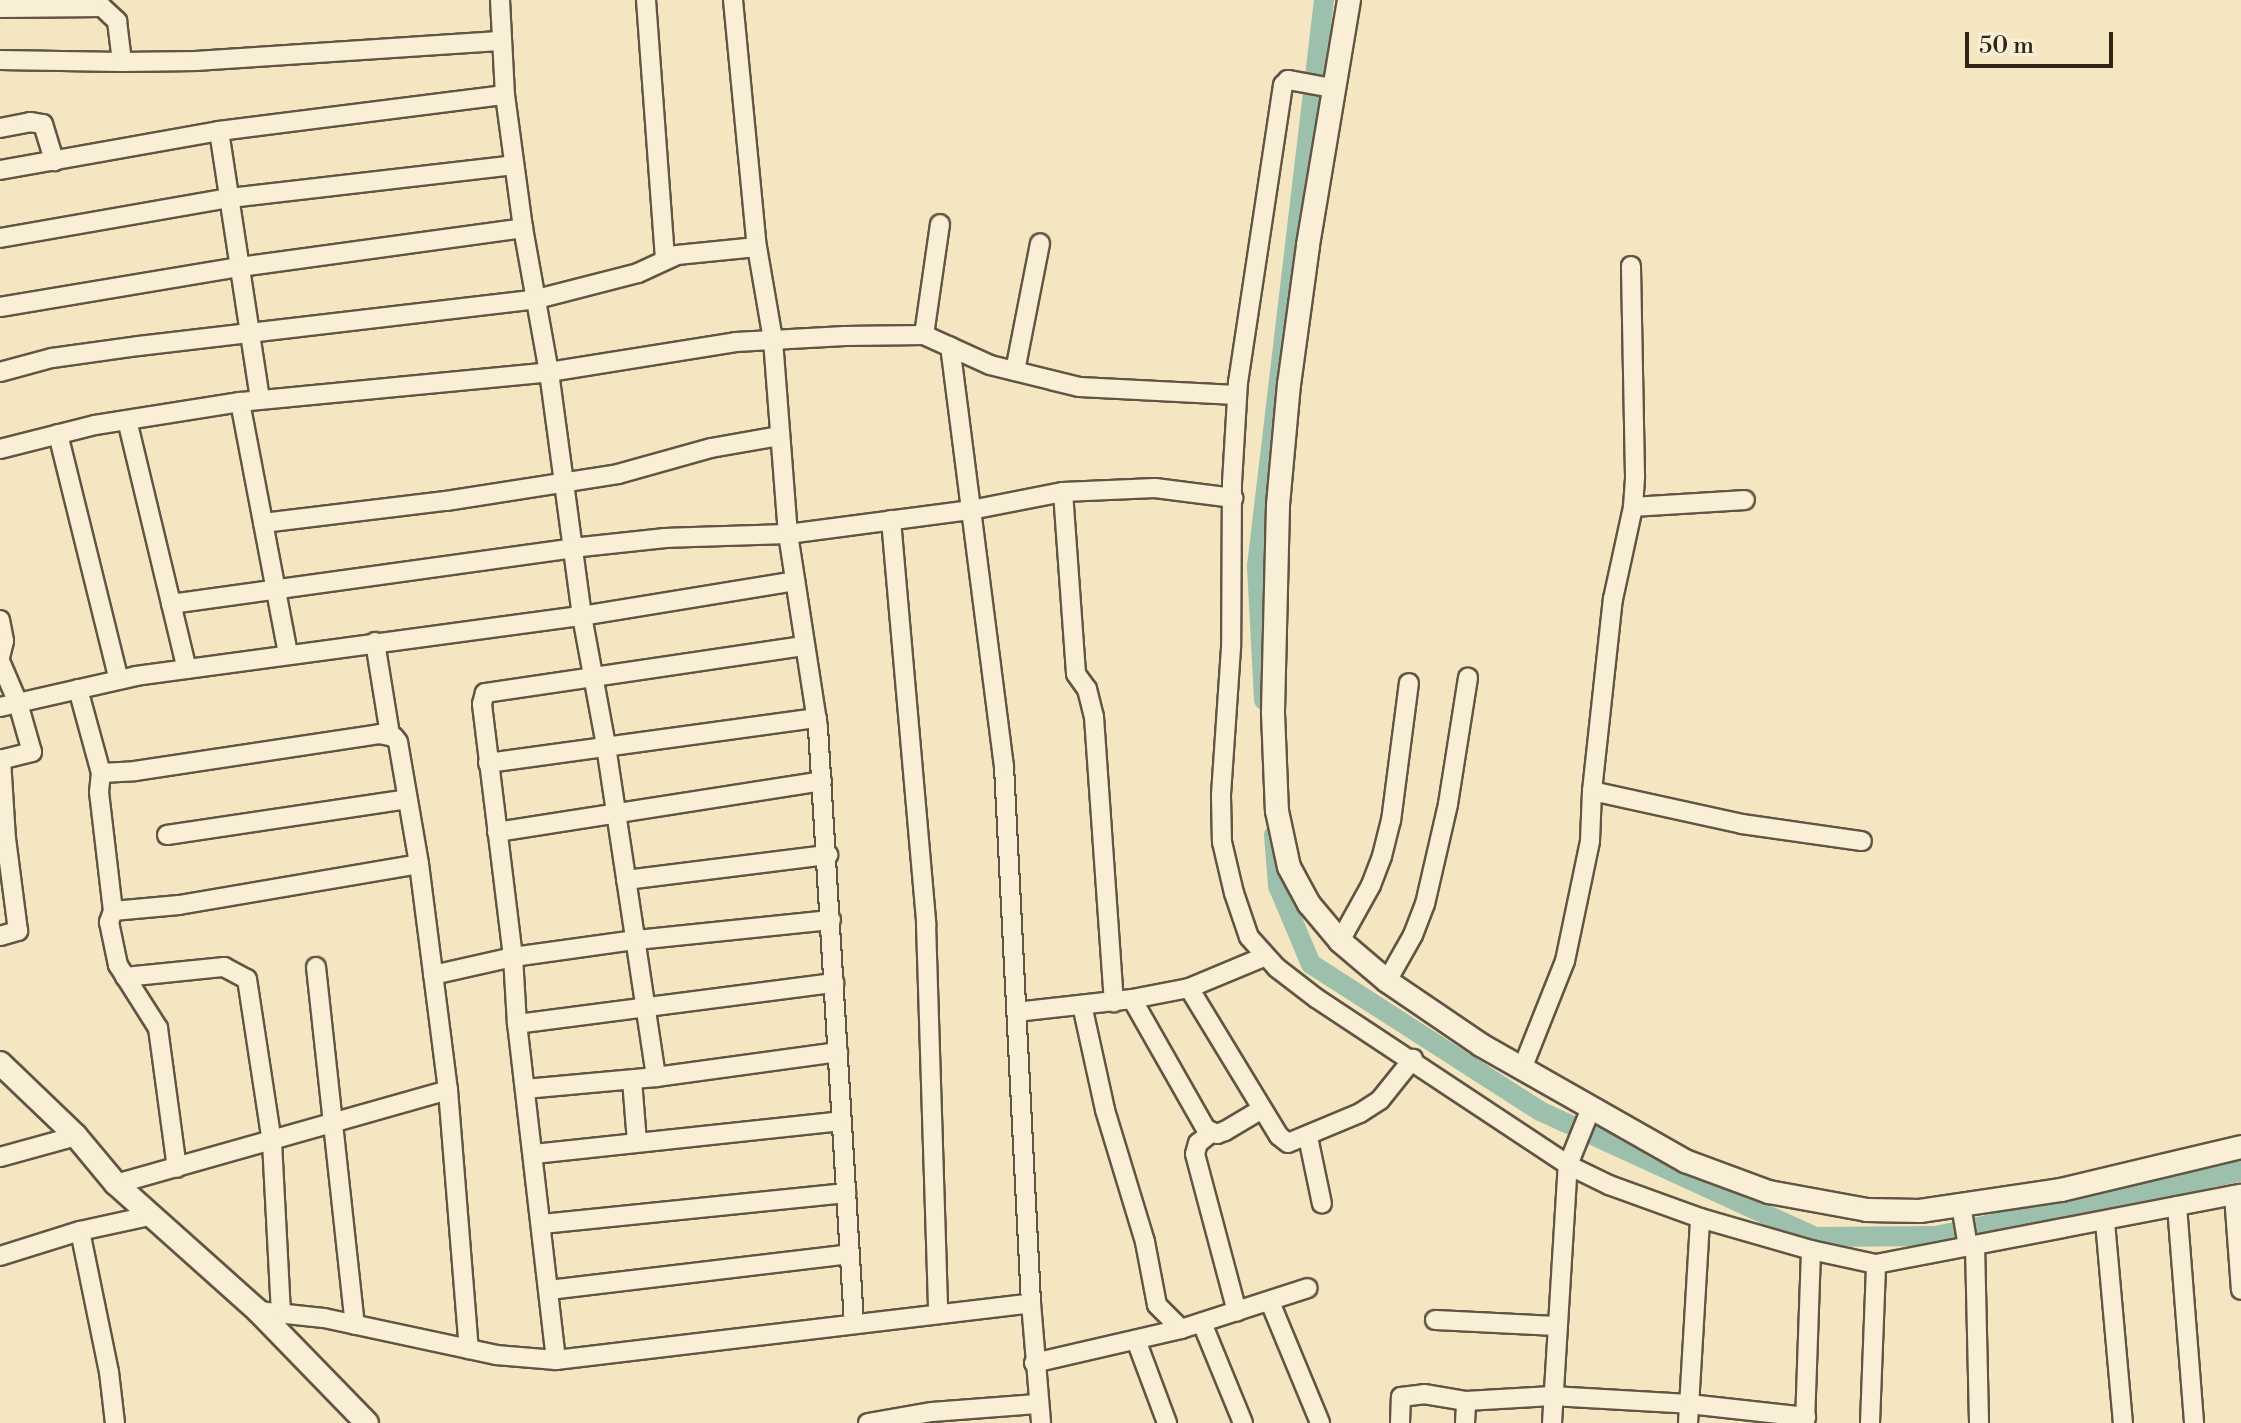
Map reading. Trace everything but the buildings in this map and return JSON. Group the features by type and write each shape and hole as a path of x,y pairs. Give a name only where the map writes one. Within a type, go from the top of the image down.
{"street":[{"path":"500,0 505,95 523,228 549,372 582,616 606,746 656,1077"},
{"path":"646,0 665,259"},
{"path":"733,0 757,247 773,340 788,534 817,718 828,855 854,1324"},
{"path":"1349,0 1325,87 1289,384 1278,506 1273,713 1277,811 1289,867 1309,904 1340,941 1387,981 1588,1114 1685,1161 1769,1192 1867,1210 1920,1211 1967,1231 2105,1222 2238,1194 2241,1290"},
{"path":"0,8 102,7 117,21 122,62"},
{"path":"0,60 197,61 501,41"},
{"path":"1325,87 1292,81 1283,85 1237,395 1231,648 1221,762 1222,842 1240,915 1249,937 1266,956 1316,998 1609,1185 1700,1218 1811,1250 1876,1264 1967,1231 2061,1190 2241,1147"},
{"path":"0,170 219,131 505,95"},
{"path":"0,128 30,122 43,124 54,161"},
{"path":"219,131 260,399"},
{"path":"0,238 230,198 514,165"},
{"path":"924,335 940,224"},
{"path":"0,307 240,267 523,228"},
{"path":"1015,371 1040,243"},
{"path":"0,372 52,358 537,299 638,273 665,259 757,247"},
{"path":"1522,1069 1565,961 1590,841 1592,791 1613,599 1633,507 1631,266"},
{"path":"0,449 127,420 260,399 549,372 736,342 773,340 924,335 990,365 1079,387 1237,395"},
{"path":"950,346 1004,767 1034,1363 1041,1423"},
{"path":"240,402 288,654"},
{"path":"127,420 187,669"},
{"path":"58,434 119,680"},
{"path":"263,523 618,474 711,448 780,436"},
{"path":"171,604 275,586 572,548 665,538 788,534 971,510 1063,492 1155,488 1233,498"},
{"path":"1063,492 1076,674 1087,689 1094,717 1123,1000 1211,1133"},
{"path":"1633,507 1745,500"},
{"path":"891,520 926,924 938,1313"},
{"path":"9,705 119,680 187,669 582,616 795,581"},
{"path":"0,620 4,641 0,659 9,705 32,752 1,760 18,931 0,936"},
{"path":"375,642 390,735 398,742 419,864 448,1090 469,1349"},
{"path":"556,1360 517,1024 513,957 488,763 482,704 485,693 805,646"},
{"path":"1387,981 1413,935 1425,904 1448,804 1468,678"},
{"path":"1340,941 1371,885 1382,856 1391,821 1409,683"},
{"path":"78,689 101,773 99,792 113,911 109,922 118,965 158,1028 177,1168"},
{"path":"488,763 817,718"},
{"path":"101,773 135,771 390,735"},
{"path":"497,832 822,781"},
{"path":"1592,791 1742,824 1862,841"},
{"path":"167,835 407,799"},
{"path":"626,880 828,855"},
{"path":"113,911 179,905 419,864"},
{"path":"433,975 513,957 636,940 831,920"},
{"path":"1016,1012 1123,1000 1189,988 1266,956"},
{"path":"125,977 224,967 247,979 272,1142 281,1314"},
{"path":"316,967 355,1325"},
{"path":"517,1024 645,1005 834,983"},
{"path":"1189,988 1283,1142 1308,1137 1360,1113 1380,1100 1413,1059"},
{"path":"1082,1005 1105,1110 1145,1242 1157,1305 1181,1329"},
{"path":"525,1089 632,1080 838,1052"},
{"path":"0,1063 76,1136 116,1184 258,1311 367,1423"},
{"path":"632,1080 637,1142"},
{"path":"116,1184 448,1090"},
{"path":"1237,1312 1195,1154 1198,1143 1211,1133 1225,1131 1262,1109"},
{"path":"1552,1423 1570,1159 1588,1114"},
{"path":"534,1154 841,1121"},
{"path":"0,1157 76,1136"},
{"path":"1308,1137 1322,1204"},
{"path":"542,1224 846,1193"},
{"path":"2177,1206 2194,1423"},
{"path":"0,1256 80,1231 149,1216"},
{"path":"1688,1423 1700,1218"},
{"path":"2105,1222 2123,1423"},
{"path":"80,1231 109,1372 115,1423"},
{"path":"1967,1231 1979,1423"},
{"path":"1400,1423 1401,1397 1424,1394 1466,1401 1552,1396 1689,1404 1806,1420 1811,1250"},
{"path":"549,1290 850,1254"},
{"path":"1870,1423 1876,1264"},
{"path":"1034,1363 1181,1329 1308,1288"},
{"path":"1270,1302 1320,1423"},
{"path":"258,1311 355,1325 496,1355 556,1360 1031,1303"},
{"path":"1435,1320 1557,1326"},
{"path":"1202,1323 1243,1423"},
{"path":"1136,1340 1167,1423"},
{"path":"1465,1423 1466,1401"},
{"path":"868,1423 932,1412 1037,1404"}],"waterway":[{"path":"1264,700 1257,566 1324,0"},
{"path":"1274,835 1278,886 1311,964 1540,1111 1815,1237 1936,1236 2241,1171"}]}
